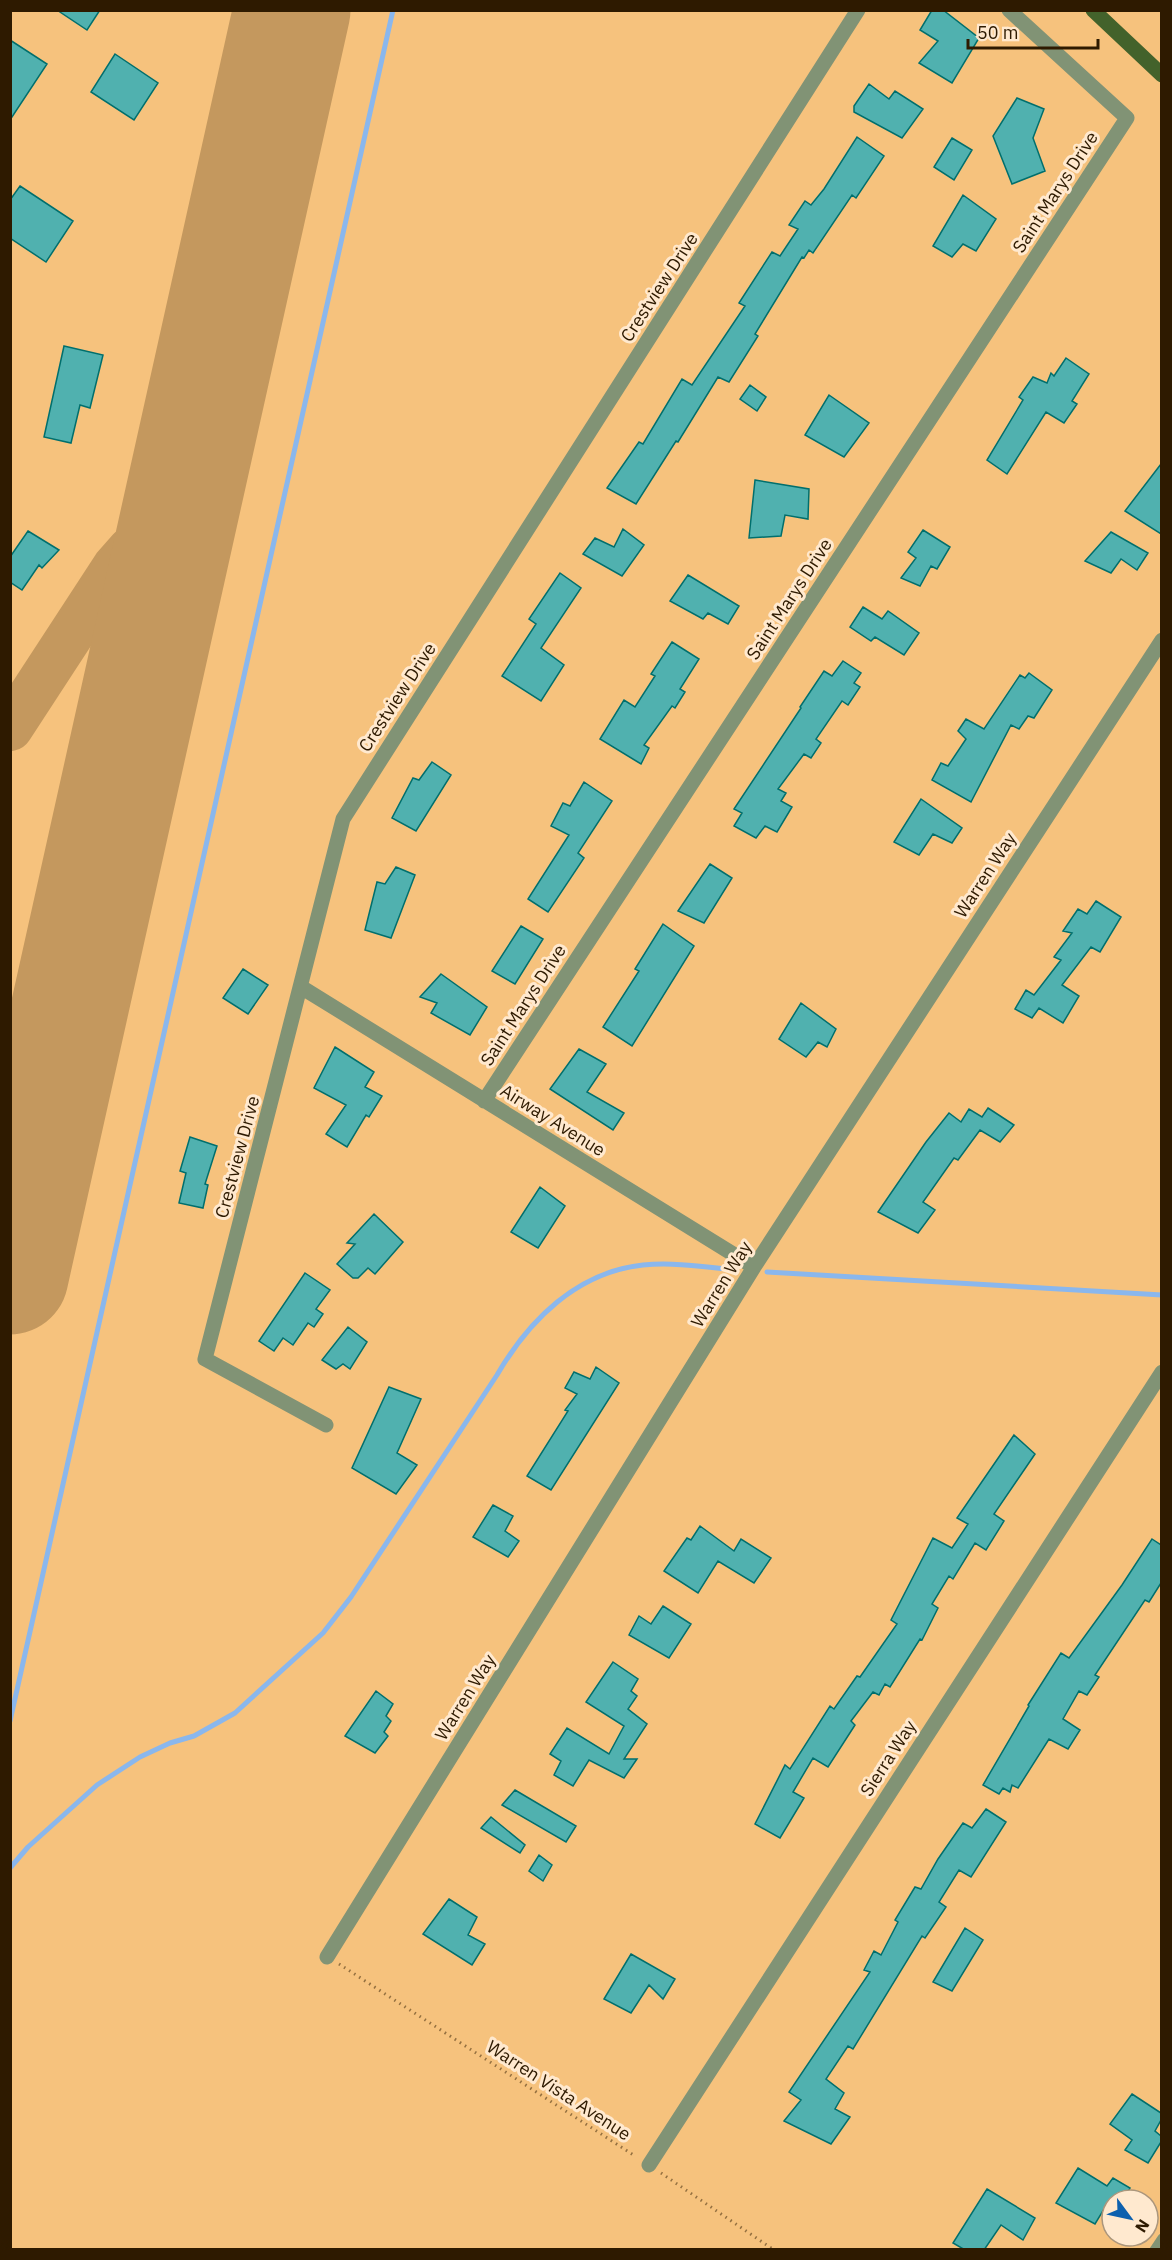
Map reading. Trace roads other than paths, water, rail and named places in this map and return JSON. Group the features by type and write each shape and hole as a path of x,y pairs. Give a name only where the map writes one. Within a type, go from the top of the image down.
{"main road":[{"path":"1093,10 1161,75"}],"street":[{"name":"Crestview Drive","path":"326,1425 205,1359 343,819 858,10"},
{"name":"Saint Marys Drive","path":"484,1101 1127,118 1009,10"},
{"name":"Warren Way","path":"327,1957 754,1268 1161,640"},
{"name":"Airway Avenue","path":"301,987 754,1268"},
{"name":"Sierra Way","path":"649,2165 1161,1372"}],"lane":[{"path":"1154,2250 1161,2238"}],"waterway":[{"path":"10,1721 393,10"},
{"path":"10,1868 28,1847 97,1785 140,1757 170,1743 194,1736 235,1713 323,1633 351,1597 510,1355 524,1336 557,1302 576,1288 619,1269 643,1265 678,1264 736,1270"},
{"path":"767,1272 1162,1295"}]}
